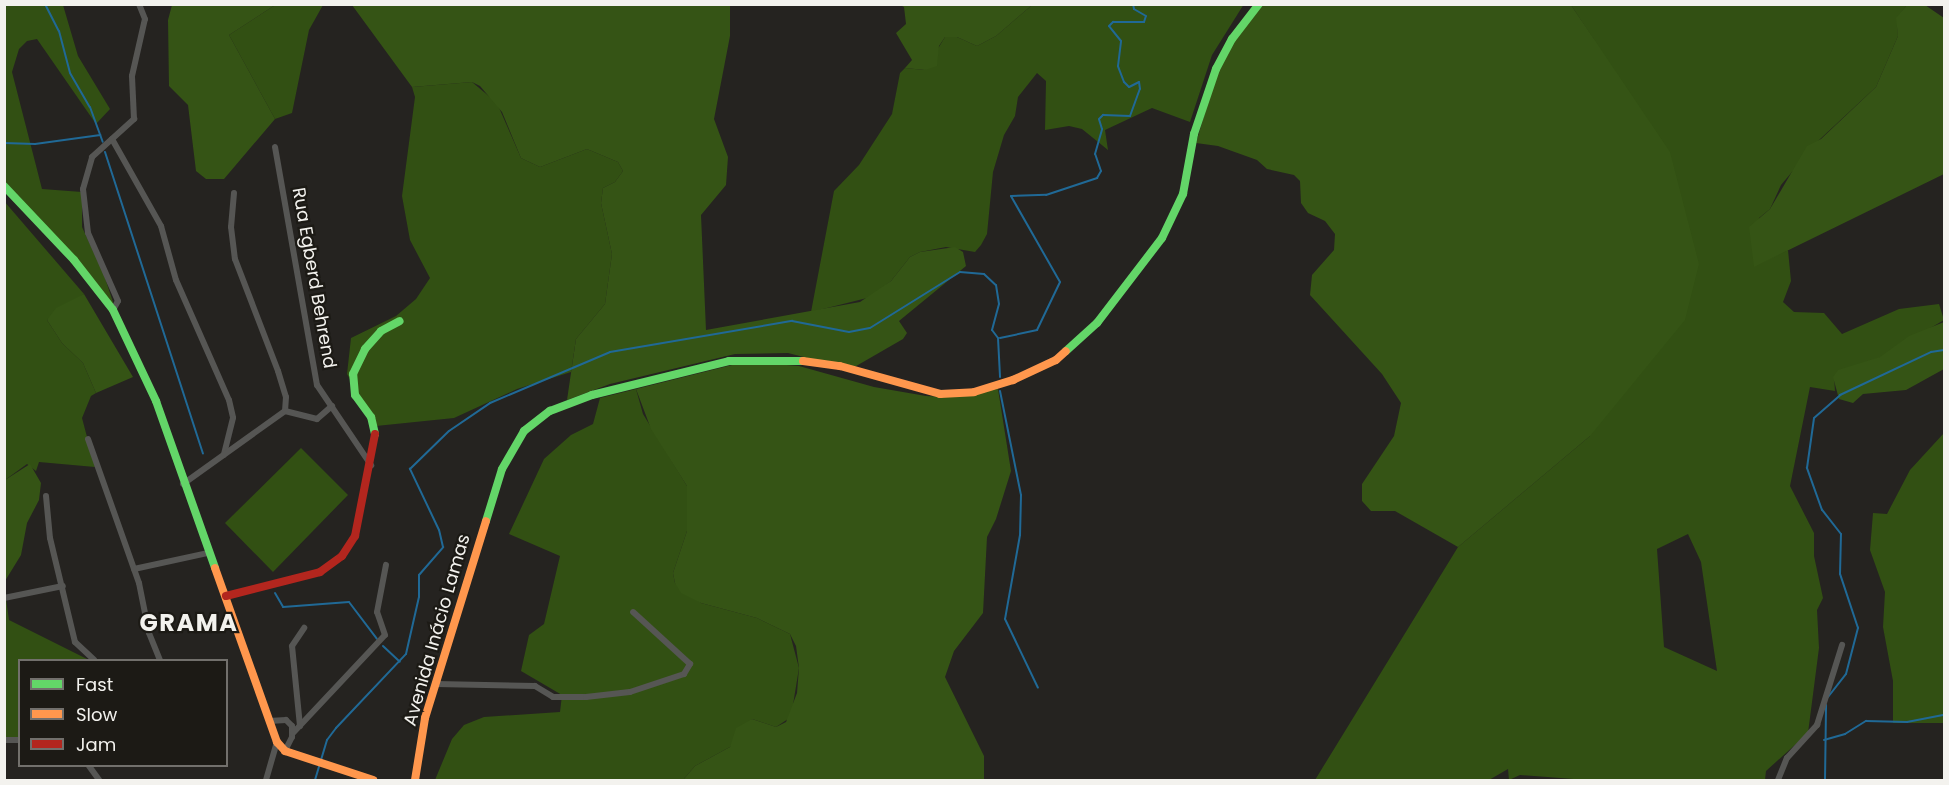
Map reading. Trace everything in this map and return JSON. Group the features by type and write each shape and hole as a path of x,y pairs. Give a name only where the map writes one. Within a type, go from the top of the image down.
{"main road":[{"name":"Avenida Inácio Lamas","path":"415,780 425,718 502,469 524,431 550,411 592,395 729,361 791,359 840,366 940,394 974,392 1013,380 1056,360 1096,323 1162,238 1183,194 1194,134 1216,69 1232,39 1259,4"},
{"path":"4,186 74,260 113,310 156,401 183,484 278,742 285,751 373,780"},
{"path":"226,596 320,572 342,556 355,536 376,438 371,417 355,395 353,374 365,349 381,331 400,321"}],"street":[{"path":"113,310 118,301 88,233 83,189 92,157 134,119 132,76 145,19 139,4"},
{"path":"112,139 161,226 176,280 230,400 232,418 224,455"},
{"name":"Rua Egberd Behrend","path":"274,147 317,385 371,466"},
{"path":"234,193 231,226 235,259 279,371 286,397 285,411"},
{"path":"183,484 285,411 317,419 332,406"},
{"path":"88,439 134,569 160,659"},
{"path":"46,496 50,538 77,647 93,659"},
{"path":"134,569 208,553"},
{"path":"285,751 293,733 385,635 377,612 386,565"},
{"path":"4,598 63,586"},
{"path":"436,684 535,686 553,697 586,697 630,692 684,674 690,664 633,612"},
{"path":"300,726 292,646 304,628"},
{"path":"1778,780 1787,758 1818,725 1842,645"},
{"path":"269,721 289,721 293,733"},
{"path":"266,780 278,742"},
{"path":"91,769 99,780"}],"green space":[{"path":"1244,4 1212,55 1190,122 1152,108 1105,130 1108,150 1082,129 1069,126 1045,130 1046,81 1037,73 1018,97 1015,116 1004,135 993,172 987,234 975,252 946,247 920,252 910,257 891,281 871,297 811,312 834,191 859,165 892,114 900,73 905,68 925,70 945,37 957,37 977,46 996,36 1032,5"},
{"path":"4,5 63,5 78,56 110,109 96,124 37,39 27,41 19,49 12,72 42,189 82,192 82,227 103,272 119,320 5,183"},
{"path":"172,5 275,5 229,35 275,119 224,179 206,179 196,171 188,105 169,86 168,20"},
{"path":"275,5 323,5 309,30 292,113 275,119 229,35"},
{"path":"352,5 730,5 730,36 714,119 728,157 726,185 701,215 706,330 860,302 891,281 910,257 920,252 955,247 963,252 966,266 899,321 907,333 903,339 851,369 788,353 735,354 610,384 567,400 576,339 605,304 612,254 601,203 603,188 615,182 623,171 618,162 587,149 540,167 521,158 502,112 480,86 472,82 412,87"},
{"path":"900,5 1032,5 996,36 977,46 957,37 945,37 939,46 937,66 925,70 905,68 912,60 896,33 906,24 904,7"},
{"path":"1262,5 1571,5 1670,152 1699,264 1685,320 1590,436 1458,547 1395,511 1371,511 1362,501 1362,484 1394,436 1401,403 1382,374 1310,295 1312,275 1334,250 1335,234 1325,221 1308,213 1301,203 1300,181 1294,175 1267,169 1257,160 1218,146 1196,143 1221,59"},
{"path":"1571,5 1907,5 1897,18 1898,36 1876,87 1818,141 1781,185 1770,209 1759,218 1754,266 1788,250 1791,281 1783,302 1794,312 1824,313 1842,334 1899,309 1939,304 1944,320 1881,357 1834,377 1835,391 1810,387 1790,486 1814,533 1814,556 1823,598 1817,610 1819,648 1808,733 1766,771 1765,780 1587,780 1520,775 1509,780 1508,769 1489,780 1315,780 1458,547 1590,436 1594,40","holes":["1688,534 1701,562 1717,671 1664,647 1657,549"]},
{"path":"1907,5 1925,5 1944,18 1944,174 1754,267 1749,227 1770,209 1807,146 1821,139 1876,87 1898,36 1896,18"},
{"path":"472,82 497,103 521,158 540,167 587,149 618,162 623,171 615,182 603,188 601,203 612,254 605,304 576,339 571,372 517,389 454,418 376,426 347,374 351,338 396,316 416,299 430,278 410,240 402,196 415,97 412,87"},
{"path":"4,201 84,294 47,320 62,343 83,363 96,393 91,396 82,418 95,467 39,462 36,471 27,464 5,480"},
{"path":"84,294 133,377 96,393 83,363 62,343 47,320 56,308"},
{"path":"1944,322 1944,369 1906,390 1863,394 1853,403 1839,399 1833,377 1838,370 1880,357 1909,336"},
{"path":"762,363 799,366 874,387 926,396 943,397 998,389 1011,471 996,519 987,537 983,613 954,651 945,677 984,756 984,780 683,780 695,766 730,747 736,728 752,719 776,727 786,722 797,693 799,668 796,646 790,634 757,618 701,603 681,593 675,583 673,573 687,531 687,486 651,429 636,389 736,364"},
{"path":"636,389 643,414 687,486 687,531 673,573 675,583 701,603 757,618 790,634 799,668 791,717 776,727 752,719 730,747 695,766 683,780 435,780 452,739 464,725 484,717 560,712 562,695 521,671 529,635 544,624 560,556 509,534 544,459 571,435 593,424 600,398"},
{"path":"1944,433 1944,723 1893,723 1893,681 1883,627 1885,592 1870,550 1873,513 1887,514 1910,470"},
{"path":"301,448 348,495 273,572 225,523"},
{"path":"30,464 41,483 39,500 27,523 21,555 5,581 5,480"},
{"path":"4,584 9,620 87,659 18,659 18,740 5,738"}],"waterway":[{"path":"45,4 59,31 70,73 90,107 103,142"},
{"path":"1000,338 1037,330 1060,282 1011,196 1046,195 1097,178 1101,171 1095,154 1102,129 1099,119 1103,115 1130,116 1140,89 1139,82 1129,87 1124,82 1118,66 1121,41 1109,26 1113,22 1144,22 1146,16 1134,9 1133,4"},
{"path":"4,143 35,144 100,135"},
{"path":"105,152 203,453"},
{"path":"315,780 327,740 406,654 419,597 419,575 443,547 439,530 410,469 449,431 490,403 610,352 792,321 849,332 870,328 960,272 984,274 996,285 999,304 992,330 998,338"},
{"path":"998,338 1000,377"},
{"path":"1828,697 1846,674 1858,628 1840,574 1841,534 1822,510 1807,468 1814,418 1840,395 1931,352 1944,350"},
{"path":"1000,391 1021,495 1020,535 1005,619 1038,688"},
{"path":"275,593 283,607 349,602 377,639"},
{"path":"383,646 400,662"},
{"path":"1825,780 1826,705"},
{"path":"1824,740 1845,734 1866,721 1907,722 1944,715"}],"traffic: fast":[{"path":"1066,351 1097,323 1162,238 1183,194 1194,134 1216,69 1232,39 1259,4"},
{"path":"4,186 74,260 113,310 156,401 215,568"},
{"path":"375,434 371,417 355,395 353,374 365,349 381,331 400,321"},
{"path":"486,521 502,469 524,431 550,411 592,395 729,361 803,361"}],"traffic: slow":[{"path":"803,361 840,366 940,394 974,392 1013,380 1056,360 1066,351"},
{"path":"415,780 425,718 486,521"},
{"path":"215,568 277,742 285,751 373,780"}],"traffic: jam":[{"path":"226,596 320,572 342,556 355,536 375,434"}],"district":[{"name":"GRAMA","path":"189,623"}]}
